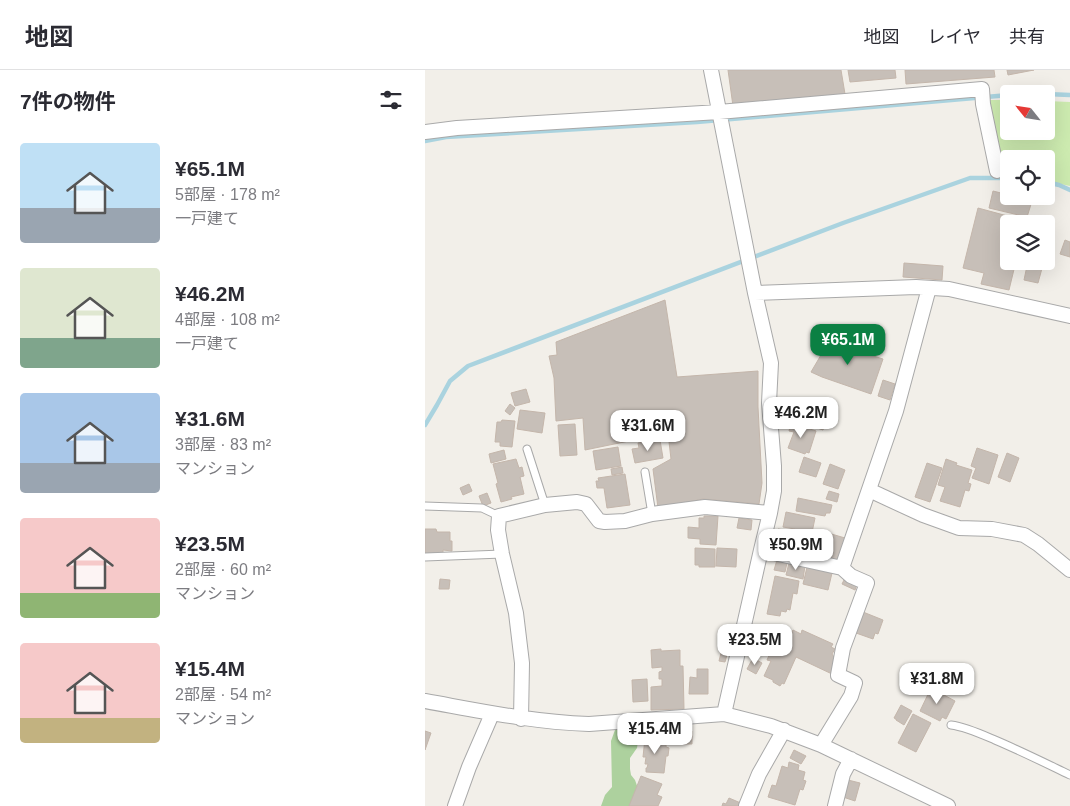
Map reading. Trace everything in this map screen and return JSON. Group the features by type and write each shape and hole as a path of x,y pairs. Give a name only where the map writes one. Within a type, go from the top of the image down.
{"street":[{"path":"711,70 755,293 771,363 769,402 774,466 774,491 770,513 724,714"},
{"path":"425,132 457,128 720,117 981,89 997,171"},
{"path":"842,568 896,411 929,288"},
{"path":"755,293 949,288 1070,316"},
{"path":"869,490 923,515 959,528 992,529 1023,534 1070,570"},
{"path":"521,719 522,663 516,614 498,530 499,516 545,505 577,502 586,504 599,521 605,522 625,521 652,514 705,507 770,513"},
{"path":"761,550 842,568 851,576 867,583 843,648 838,675 855,682 851,696 821,745"},
{"path":"425,701 521,719 569,724 724,714 784,730 821,745 948,806"},
{"path":"455,806 469,766 492,714"},
{"path":"746,806 759,774 784,730"},
{"path":"835,806 843,774 851,759"}],"lane":[{"path":"527,449 545,505"},
{"path":"645,472 652,514"},
{"path":"425,506 482,508 499,516"},
{"path":"425,557 502,554"},
{"path":"951,725 980,734 1070,775"}],"green space":[{"path":"989,100 1000,100 1000,140 1055,140 1055,101 1070,102 1070,186 1055,183 1055,150 1000,150 1000,165"},
{"path":"615,730 631,730 639,734 637,748 630,758 631,775 635,780 641,797 638,806 601,806 605,795 612,787 611,741"}],"building":[{"path":"728,70 841,70 845,94 733,106"},
{"path":"848,70 895,70 896,78 850,82"},
{"path":"905,70 994,70 995,77 906,84"},
{"path":"1007,70 1034,70 1008,75"},
{"path":"993,191 1000,193 1000,205 1031,205 1028,215 1019,215 989,208"},
{"path":"978,208 1004,215 1000,215 1000,270 1014,270 1009,290 981,284 984,273 963,268"},
{"path":"1065,240 1070,242 1070,257 1060,254"},
{"path":"904,263 943,266 942,280 903,277"},
{"path":"1026,270 1042,270 1038,283 1024,280"},
{"path":"665,300 677,377 758,371 762,483 759,504 703,499 658,508 653,469 671,459 668,433 585,450 583,418 556,421 554,378 549,356 557,355 556,342"},
{"path":"836,335 851,339 847,352 850,352 851,349 883,359 871,394 811,372 831,338 835,340"},
{"path":"883,380 895,384 890,400 878,396"},
{"path":"526,389 530,402 515,406 511,393"},
{"path":"510,404 515,408 510,415 505,411"},
{"path":"811,405 829,411 823,430 805,424"},
{"path":"520,410 545,413 542,433 517,429"},
{"path":"795,412 805,415 801,425 792,422"},
{"path":"502,420 515,421 512,447 500,446 500,442 495,442 497,422"},
{"path":"791,423 816,431 809,453 806,452 805,454 788,448 794,432 789,431"},
{"path":"575,424 577,455 560,456 558,425"},
{"path":"660,440 663,458 635,463 632,449 639,448 638,443"},
{"path":"618,447 621,466 596,470 593,451"},
{"path":"977,448 998,455 989,484 972,478 976,468 971,466"},
{"path":"504,450 506,459 491,463 489,454"},
{"path":"1007,453 1019,458 1010,482 998,477"},
{"path":"804,457 821,463 816,477 799,472"},
{"path":"516,459 519,468 522,467 524,476 520,477 524,494 501,502 493,464"},
{"path":"946,459 957,463 956,465 972,470 968,483 971,484 969,491 965,490 960,507 940,501 945,487 938,485"},
{"path":"927,463 942,468 930,502 915,497"},
{"path":"830,464 845,470 838,489 823,484"},
{"path":"622,467 623,473 612,475 611,469"},
{"path":"625,474 630,505 607,508 604,488 597,488 596,481 599,481 598,478"},
{"path":"469,484 472,491 463,495 460,488"},
{"path":"829,491 839,494 837,502 826,499"},
{"path":"487,493 491,503 483,506 479,496"},
{"path":"798,498 832,505 830,513 826,513 825,516 796,511"},
{"path":"786,512 815,518 808,552 798,550 799,548 792,546 795,529 783,527"},
{"path":"704,516 718,516 716,545 700,544 700,539 688,538 688,527 699,528 699,518 704,518"},
{"path":"739,518 752,520 751,530 737,528"},
{"path":"425,529 436,529 437,532 450,532 452,551 443,550 443,554 425,554"},
{"path":"778,529 790,531 786,546 775,544"},
{"path":"828,533 845,538 838,559 832,562 819,557 822,549 817,547 821,535 826,537"},
{"path":"695,548 715,549 715,567 699,567 699,565 695,565"},
{"path":"717,548 737,549 736,567 716,566"},
{"path":"777,560 787,563 785,572 774,570"},
{"path":"789,563 805,566 803,579 786,575"},
{"path":"807,567 832,573 828,590 803,584"},
{"path":"775,576 799,581 797,594 793,593 790,610 787,609 786,612 781,611 780,616 767,614"},
{"path":"846,576 858,582 855,590 842,584"},
{"path":"440,579 450,580 449,589 439,589"},
{"path":"863,612 883,620 878,634 875,633 873,639 856,633"},
{"path":"793,630 801,634 802,630 833,644 831,647 835,649 832,654 837,662 832,674 796,657 784,684 782,683 780,686 764,676 771,661 767,660 771,651 767,649 771,640 768,639 770,634 775,636 777,632 784,636 782,640 787,642"},
{"path":"661,649 661,651 680,650 680,666 683,666 684,709 651,710 651,687 662,686 659,672 662,671 662,667 652,668 651,650"},
{"path":"722,649 728,651 725,662 719,661"},
{"path":"753,658 762,663 756,674 747,669"},
{"path":"697,669 708,669 708,694 689,694 690,677 697,678"},
{"path":"647,679 648,701 633,702 632,680"},
{"path":"931,688 955,701 946,719 942,717 940,721 920,711"},
{"path":"901,705 912,711 904,725 894,718"},
{"path":"913,714 931,723 916,752 898,743"},
{"path":"425,731 431,733 425,750"},
{"path":"674,731 692,731 692,744 674,744"},
{"path":"645,738 666,742 666,747 669,748 664,773 646,772 648,764 645,764 646,757 643,757"},
{"path":"794,750 806,756 801,764 790,758"},
{"path":"789,762 799,765 798,770 805,772 803,780 806,781 803,790 800,789 795,805 768,797 772,785 776,786 782,766 788,768"},
{"path":"641,776 662,784 657,795 662,797 658,806 629,806"},
{"path":"848,780 860,783 855,801 843,797"},
{"path":"729,798 743,804 742,806 722,806 723,803 726,804"}],"waterway":[{"path":"1055,94 1070,95"},
{"path":"425,141 446,137 697,122 1000,96"},
{"path":"425,425 450,381 468,366 843,223 970,178 1000,178"},
{"path":"1055,184 1070,190"}]}
